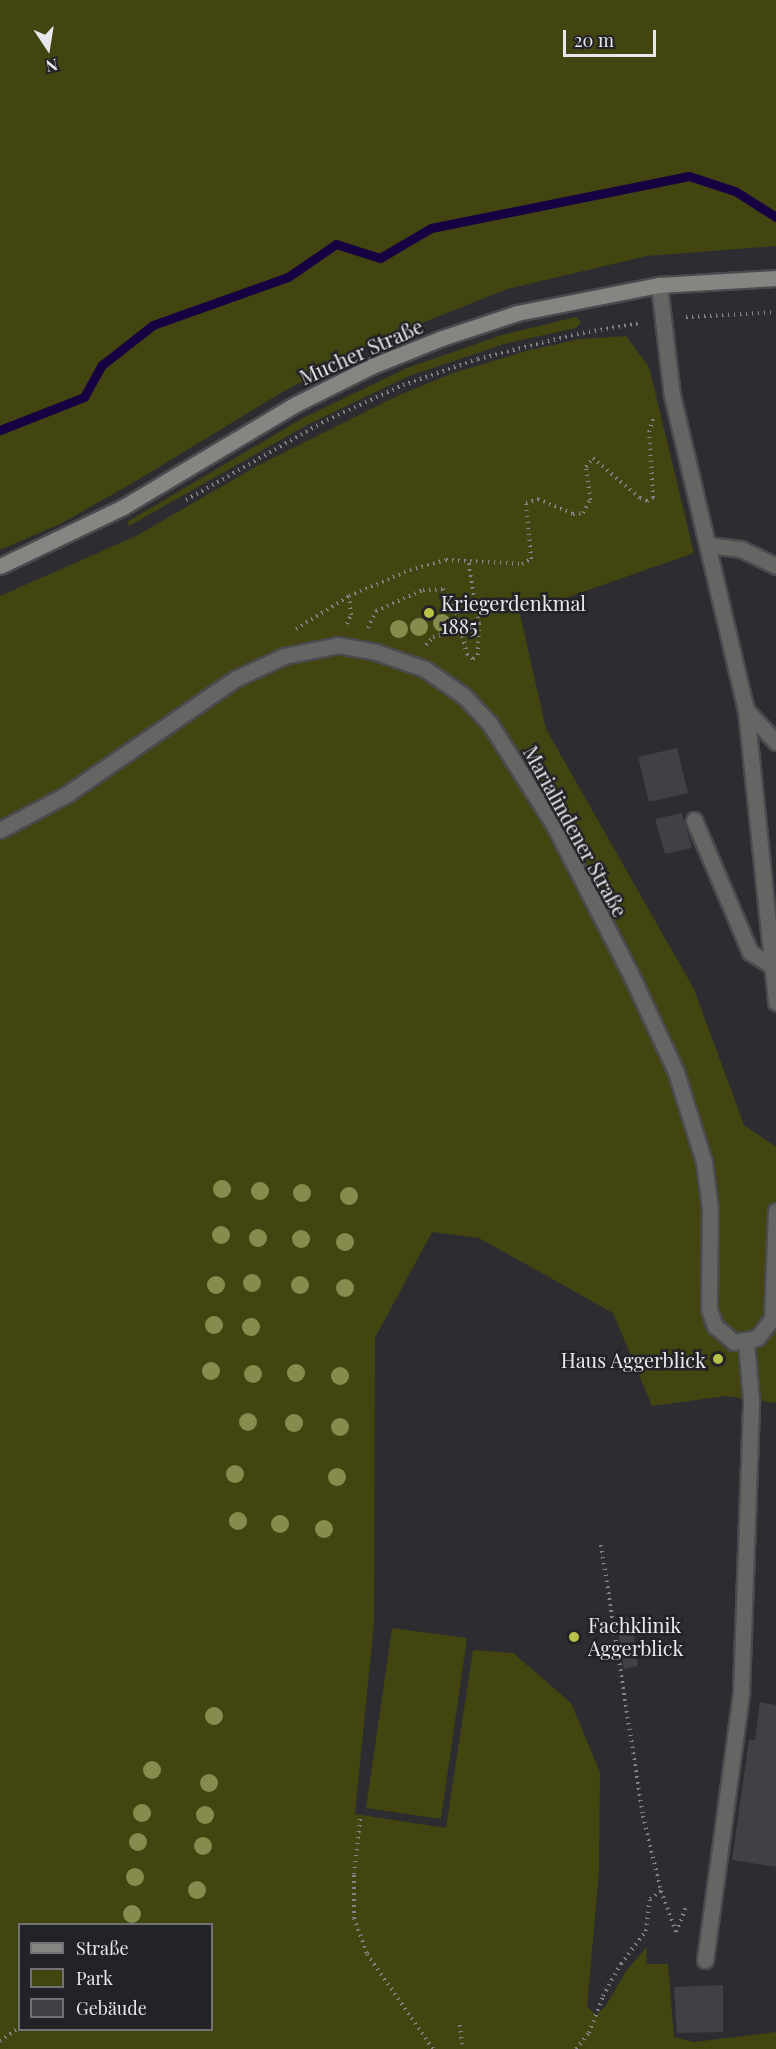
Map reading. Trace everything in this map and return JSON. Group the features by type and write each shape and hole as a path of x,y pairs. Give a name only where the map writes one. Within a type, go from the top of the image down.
{"main road":[{"name":"Mucher Straße","path":"0,566 123,507 296,404 372,366 517,313 659,285 776,278"}],"street":[{"path":"659,285 661,319 672,395 746,710 776,1002"},
{"path":"708,545 741,549 776,566"},
{"name":"Marialindener Straße","path":"0,830 67,794 234,680 284,656 341,638 425,669 464,696 490,724 554,825 631,975 676,1072 704,1162 710,1209 710,1309 715,1326 725,1338 746,1342"},
{"path":"746,710 776,741"},
{"path":"694,820 750,952 774,967"},
{"path":"705,1960 741,1692 751,1399 746,1342 767,1329 775,1307 776,1211"}],"path":[{"path":"178,504 327,420 403,385 478,359 566,336 661,319 776,312"},
{"path":"284,656 286,635 349,597 410,570 446,560 522,564 531,559 526,503 538,499 573,514 583,513 590,500 586,467 593,458 640,498 647,501 653,498 650,420 672,395"},
{"path":"341,638 366,634 376,611 423,590 442,589 455,607 467,654 473,659 478,655 479,632 468,560"},
{"path":"341,638 351,615 349,597"},
{"path":"601,1545 633,1763 661,1891 676,1932 688,1901"},
{"path":"360,1819 354,1875 354,1918 367,1954 433,2049"},
{"path":"576,2049 589,2033 603,1996 621,1964 646,1931 650,1899 661,1891"},
{"path":"460,2025 463,2049"},
{"path":"0,2041 18,2028"}],"green space":[{"path":"0,0 776,0 776,246 647,256 507,289 372,343 279,394 131,484 60,524 0,550"},
{"path":"576,317 581,322 576,328 504,344 409,376 307,425 129,526 127,522 303,418 407,368 502,335"},
{"path":"626,336 649,367 694,553 520,614 546,729 694,989 744,1125 776,1147 776,1403 726,1396 652,1406 613,1313 479,1238 432,1232 375,1338 374,1624 355,1814 446,1828 473,1650 513,1653 571,1703 600,1772 599,1872 587,2007 596,2015 605,2007 626,1971 647,1947 646,1964 668,1964 674,2037 694,2042 776,2032 776,2049 0,2049 0,596 136,536 257,466 397,396 453,373 530,350 580,339"},
{"path":"392,1628 467,1638 441,1819 366,1808"}],"building":[{"path":"677,748 688,793 649,802 638,757"},
{"path":"682,813 692,848 665,854 655,819"},
{"path":"631,1617 638,1666 624,1669 616,1620"},
{"path":"760,1702 776,1705 776,1867 732,1860 749,1740 755,1740"},
{"path":"723,1985 723,2032 677,2033 674,1987"}],"waterway":[{"path":"0,430 84,397 102,365 153,325 288,277 336,244 380,258 431,228 689,176 735,191 776,217"}],"place":[{"name":"Kriegerdenkmal 1885","path":"429,613"},
{"name":"Haus Aggerblick","path":"718,1359"},
{"name":"Fachklinik Aggerblick","path":"574,1637"}]}
